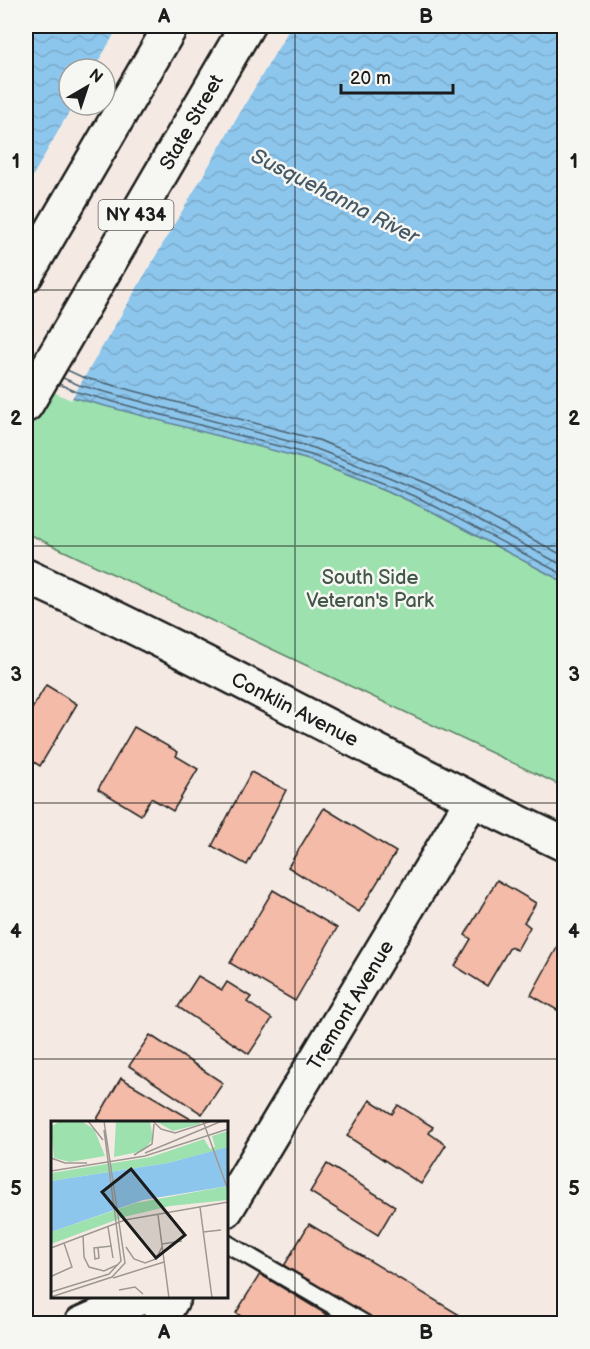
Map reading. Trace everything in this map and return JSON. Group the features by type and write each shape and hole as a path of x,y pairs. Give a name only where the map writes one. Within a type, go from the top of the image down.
{"main road":[{"name":"NY 434","path":"26,275 171,26"},
{"name":"State Street","path":"26,405 248,26"},
{"name":"Conklin Avenue","path":"26,576 111,615 472,800 564,844"},
{"name":"Tremont Avenue","path":"228,1207 472,800"},
{"path":"81,1323 139,1298"},
{"path":"158,1323 173,1298"}],"lane":[{"path":"228,1244 365,1323"}],"green space":[{"name":"South Side Veteran's Park","path":"26,375 309,460 420,506 564,582 564,787 26,533"}],"water":[{"name":"Susquehanna River","path":"26,26 564,26 564,582 420,506 309,460 75,398 26,375"}],"pier":[{"path":"119,26 291,26 71,400 26,379 26,188 66,117 117,117 117,57 101,57"}],"building":[{"path":"46,685 77,704 40,766 26,757 26,719"},
{"path":"134,727 178,752 176,756 198,769 173,811 151,798 141,815 98,789"},
{"path":"251,772 286,790 247,865 212,846"},
{"path":"324,808 396,852 359,912 288,867"},
{"path":"497,880 536,903 524,922 530,927 517,950 510,947 487,986 455,966 471,939 465,935"},
{"path":"273,890 337,928 295,1001 230,963"},
{"path":"564,935 564,1014 531,995"},
{"path":"198,976 222,990 227,982 251,997 247,1002 272,1019 249,1054 178,1007"},
{"path":"150,1035 223,1083 202,1114 129,1066"},
{"path":"121,1078 194,1121 101,1121 97,1119"},
{"path":"370,1100 392,1114 398,1105 433,1127 429,1133 446,1145 421,1184 347,1136"},
{"path":"327,1164 395,1206 378,1235 310,1192"},
{"path":"309,1224 458,1314 452,1324 379,1324 284,1266"},
{"path":"260,1274 329,1316 324,1324 253,1324 236,1313"}]}
